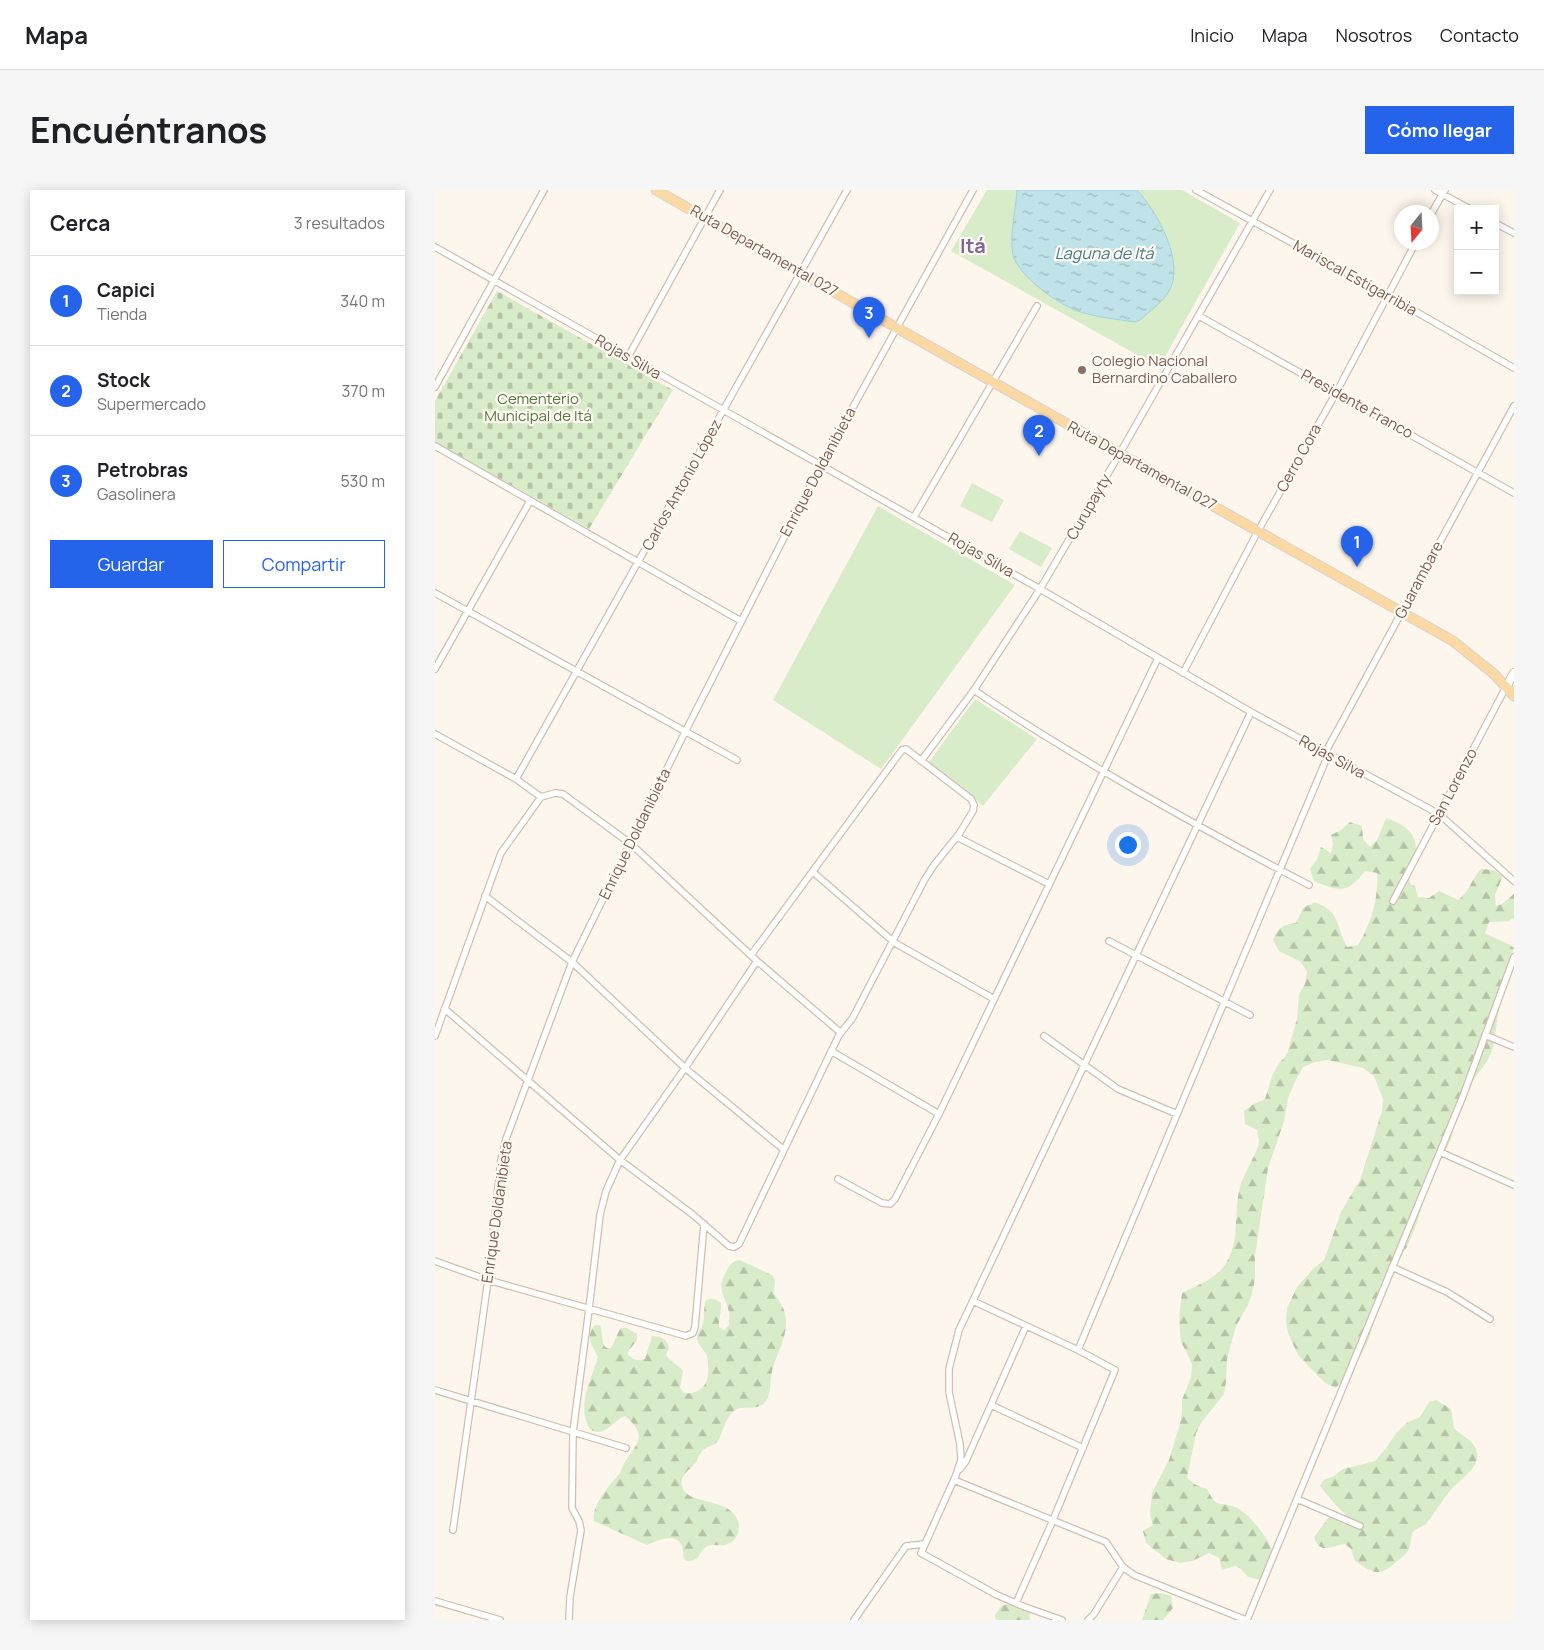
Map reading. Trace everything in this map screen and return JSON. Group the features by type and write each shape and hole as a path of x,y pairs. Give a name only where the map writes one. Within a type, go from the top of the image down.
{"main road":[{"name":"Ruta Departamental 027","path":"656,190 1453,641 1482,663 1514,696"}],"street":[{"path":"435,387 544,190"},
{"path":"628,357 720,190"},
{"name":"Carlos Antonio López","path":"516,779 847,190"},
{"name":"Enrique Doldanibieta","path":"453,1530 488,1280 501,1160 506,1139 572,962 685,732 821,465 973,190"},
{"name":"Mariscal Estigarribia","path":"1196,190 1387,295 1514,368"},
{"name":"Curupayty","path":"921,761 974,690 1041,589 1270,190"},
{"path":"1435,190 1443,192 1464,205"},
{"path":"1436,205 1443,192"},
{"path":"1499,225 1514,233"},
{"name":"Rojas Silva","path":"435,247 1041,589 1251,712 1439,814 1514,881"},
{"name":"Cerro Cora","path":"1183,673 1258,531 1336,393 1412,250"},
{"path":"914,518 1037,306"},
{"name":"Presidente Franco","path":"1199,316 1514,493"},
{"name":"Guarambare","path":"1078,1350 1327,754 1514,406"},
{"path":"435,446 741,622"},
{"path":"435,669 530,501"},
{"path":"435,593 737,760"},
{"path":"838,1180 875,1201 889,1204 895,1200 939,1114 1158,658"},
{"name":"San Lorenzo","path":"1393,901 1514,673"},
{"path":"974,690 1103,771 1198,826 1309,885"},
{"path":"1062,1620 1016,1603 921,1553 961,1460 960,1444 949,1392 949,1369 959,1330 1251,712"},
{"path":"435,734 516,779 541,797"},
{"path":"445,1009 620,1160 704,1224 729,1246 734,1247 739,1244 831,1052 841,1033 852,1019 925,879 973,812 974,805 971,799 906,749 902,750 751,955"},
{"path":"435,1036 438,1021 445,1009 501,853 541,797 555,793 563,794 631,844 757,961 841,1033"},
{"path":"957,836 1049,884"},
{"path":"813,872 893,941 994,999"},
{"path":"485,896 572,962 685,1068 783,1149"},
{"path":"1109,941 1250,1016"},
{"path":"955,1477 1106,1542 1123,1567 1134,1576 1247,1620 1463,1096 1514,957"},
{"path":"569,1620 570,1597 581,1530 579,1521 572,1508 573,1432 600,1215 607,1190 620,1160 757,961"},
{"path":"1485,1035 1514,1047"},
{"path":"1043,1036 1118,1089 1177,1114"},
{"path":"831,1052 939,1114"},
{"path":"1440,1152 1514,1185"},
{"path":"435,1261 488,1280 686,1336 693,1333 695,1327 704,1224"},
{"path":"1392,1267 1447,1292 1490,1319"},
{"path":"973,1301 1078,1350 1115,1370 1053,1520 1016,1603"},
{"path":"955,1477 966,1461 1026,1326"},
{"path":"435,1390 626,1448"},
{"path":"991,1405 1083,1448"},
{"path":"1297,1499 1360,1526"},
{"path":"854,1620 906,1546 925,1544"},
{"path":"1088,1620 1094,1614 1123,1567"},
{"path":"435,1601 500,1620"}],"green space":[{"path":"987,190 1182,190 1240,223 1159,367 951,251"},
{"name":"Cementerio Municipal de Itá","path":"497,291 673,390 589,529 435,442 435,401"},
{"path":"972,483 1004,500 992,522 960,506"},
{"path":"878,506 1015,585 881,769 773,700"},
{"path":"1020,531 1052,548 1041,567 1009,549"},
{"path":"975,699 1037,739 983,806 929,762"},
{"path":"1386,818 1402,825 1413,837 1416,849 1411,866 1410,884 1415,886 1418,897 1429,898 1439,891 1458,900 1481,869 1493,870 1503,876 1495,895 1496,906 1502,904 1514,894 1514,917 1509,921 1489,922 1485,933 1514,948 1510,959 1510,979 1500,1001 1493,1048 1488,1060 1463,1096 1455,1104 1452,1137 1447,1148 1432,1167 1417,1223 1408,1245 1389,1276 1367,1344 1354,1367 1336,1388 1325,1383 1298,1355 1288,1333 1286,1321 1287,1308 1297,1287 1324,1260 1341,1212 1360,1180 1382,1111 1383,1099 1374,1076 1363,1068 1327,1060 1303,1067 1288,1098 1284,1121 1268,1168 1255,1256 1255,1280 1248,1305 1236,1326 1227,1359 1224,1394 1201,1423 1196,1433 1187,1478 1196,1485 1207,1489 1216,1502 1240,1510 1257,1526 1267,1539 1273,1554 1270,1574 1260,1580 1248,1577 1240,1568 1235,1566 1222,1570 1219,1558 1209,1553 1192,1561 1180,1563 1166,1559 1146,1543 1143,1531 1153,1525 1150,1514 1152,1493 1169,1460 1180,1424 1182,1400 1191,1377 1192,1365 1181,1342 1179,1318 1182,1293 1216,1275 1224,1266 1233,1248 1240,1187 1259,1141 1257,1130 1245,1124 1244,1111 1265,1099 1272,1076 1287,1054 1297,1019 1299,994 1305,984 1307,972 1301,962 1279,951 1273,940 1279,929 1296,923 1303,908 1315,902 1329,910 1333,915 1347,947 1358,945 1367,929 1373,910 1377,891 1377,873 1365,871 1353,884 1342,889 1336,889 1314,881 1310,869 1317,859 1321,847 1331,853 1333,844 1331,835 1341,830 1350,822 1362,826 1363,839 1370,847 1377,840"},
{"path":"740,1260 772,1275 775,1280 774,1294 784,1309 786,1321 785,1335 773,1369 770,1391 766,1401 757,1407 740,1408 733,1412 727,1419 718,1441 702,1451 697,1461 683,1476 683,1489 687,1493 692,1497 721,1505 733,1513 739,1525 739,1530 732,1542 708,1546 698,1557 691,1561 686,1561 682,1546 675,1539 666,1538 647,1545 594,1521 598,1502 620,1473 639,1438 634,1425 625,1416 606,1430 599,1432 594,1432 587,1425 584,1407 585,1397 598,1357 591,1341 590,1333 595,1325 600,1325 605,1347 610,1349 621,1328 627,1328 637,1334 637,1340 627,1353 637,1360 645,1359 652,1336 663,1339 667,1342 669,1348 666,1355 683,1371 680,1388 684,1393 696,1392 700,1390 708,1377 707,1357 697,1340 703,1323 706,1300 714,1299 721,1303 719,1327 724,1330 729,1325 729,1315 721,1288 723,1277 731,1264"},
{"path":"1436,1400 1451,1409 1454,1428 1472,1442 1476,1449 1476,1462 1469,1473 1449,1492 1426,1524 1413,1532 1408,1551 1390,1567 1376,1572 1355,1561 1351,1549 1345,1544 1327,1548 1319,1546 1314,1537 1329,1517 1338,1519 1344,1525 1350,1518 1320,1486 1323,1480 1334,1476 1343,1469 1375,1461 1398,1431 1408,1422 1420,1417 1429,1402"},
{"path":"1161,1593 1171,1596 1173,1608 1163,1620 1142,1620 1151,1594"},
{"path":"1013,1604 1029,1609 1030,1620 996,1620 995,1615 1002,1605"}],"water":[{"name":"Laguna de Itá","path":"1017,190 1137,190 1161,224 1172,254 1173,281 1168,293 1151,311 1135,322 1104,318 1075,310 1048,295 1022,271 1013,255 1012,232"}],"place":[{"name":"Petrobras","path":"869,338"},
{"name":"Colegio Nacional Bernardino Caballero","path":"1082,370"},
{"name":"Stock","path":"1039,456"},
{"name":"Capici","path":"1357,567"}],"district":[{"name":"Itá","path":"973,246"}]}
